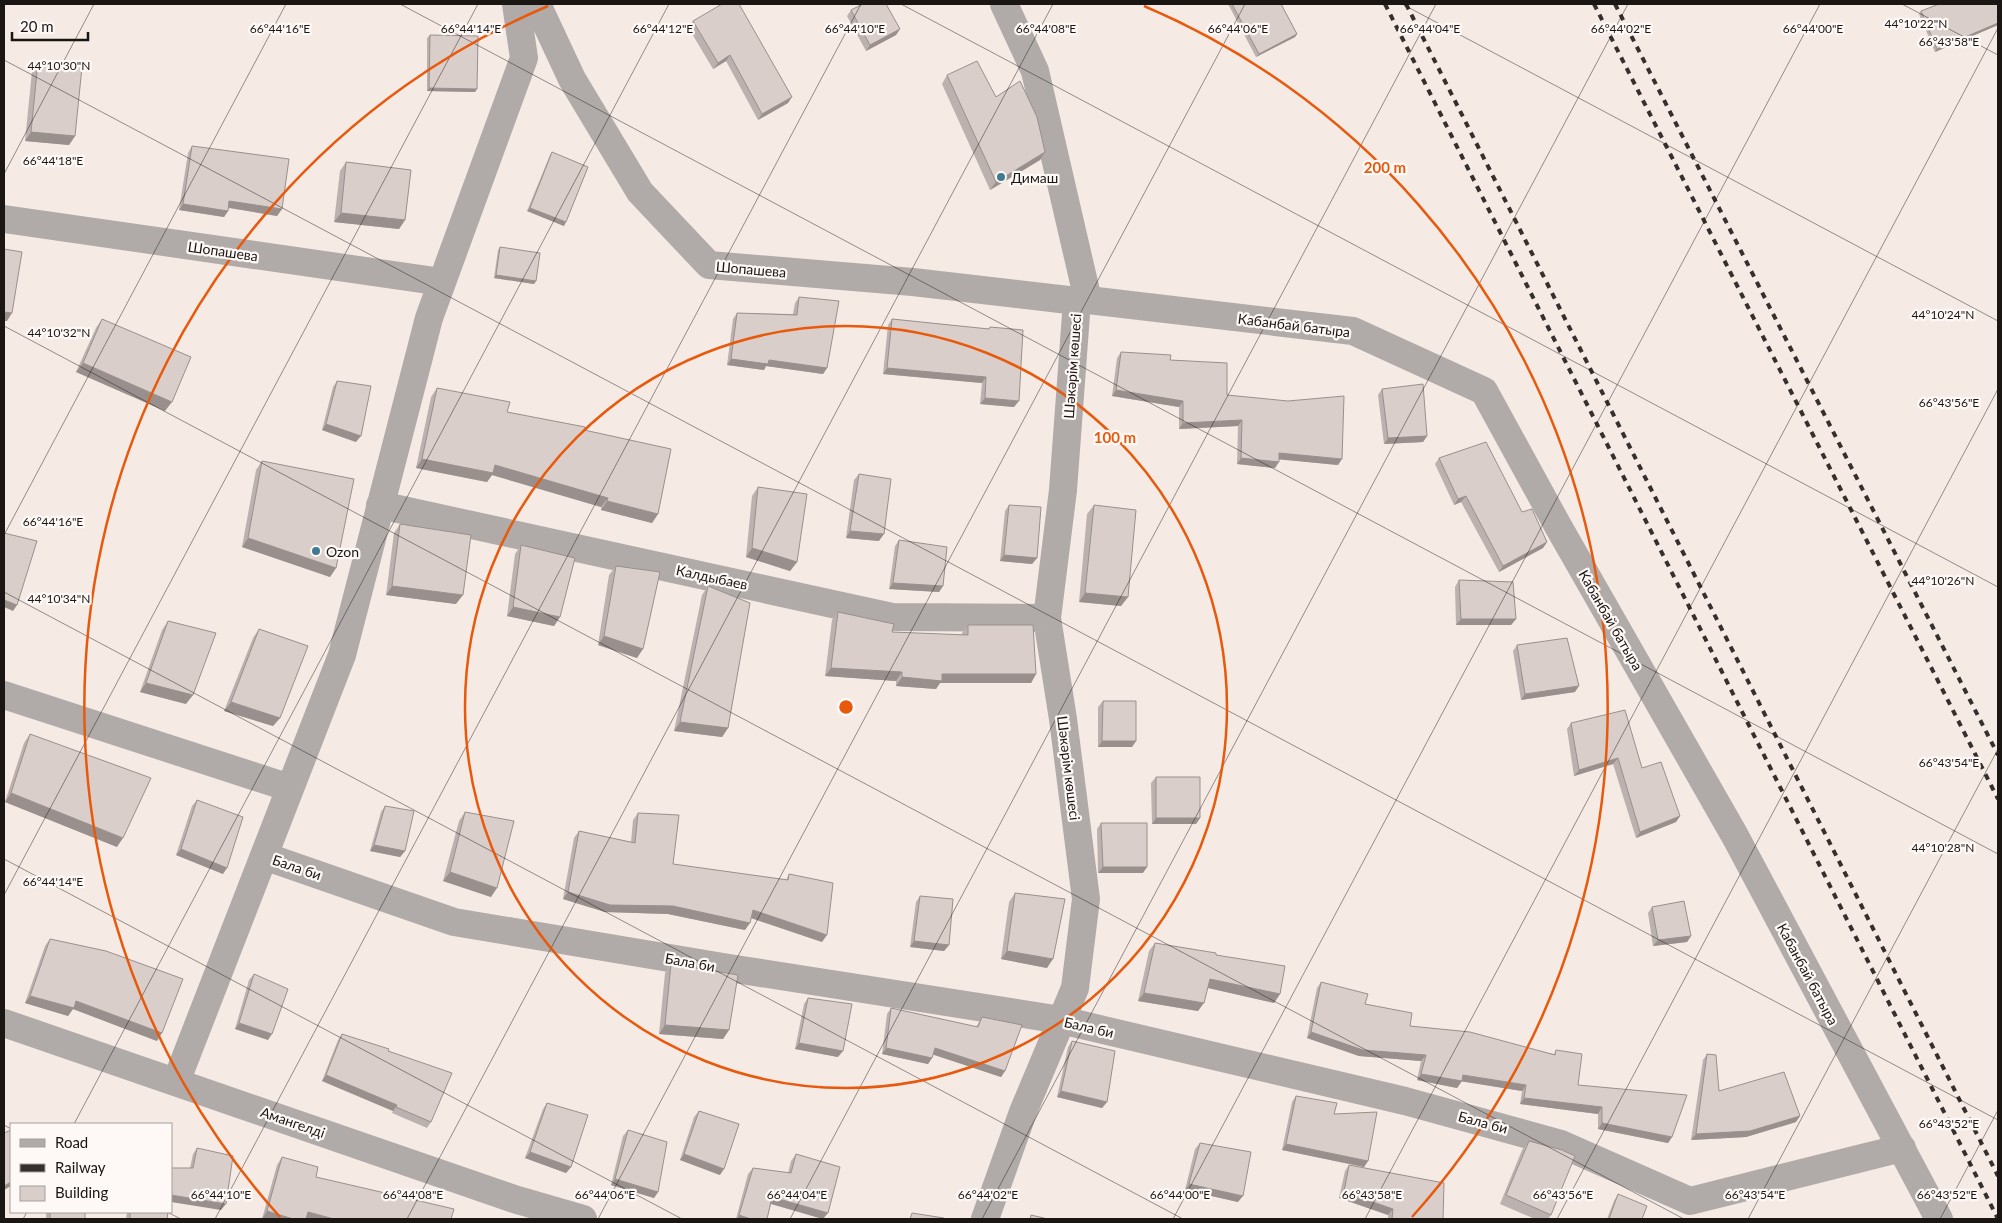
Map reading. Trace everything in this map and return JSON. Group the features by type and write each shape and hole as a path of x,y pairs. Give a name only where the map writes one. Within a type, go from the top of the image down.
{"street":[{"path":"176,1082 342,655 429,318 524,58 516,4"},
{"name":"Шопашева","path":"537,4 572,78 640,192 709,266 913,282 1083,300"},
{"name":"Шәкәрім көшесі","path":"985,1219 1023,1112 1075,988 1086,899 1063,719 1047,618 1083,300 1035,71 1004,4"},
{"name":"Шопашева","path":"4,219 442,282"},
{"name":"Кабанбай батыра","path":"1083,300 1353,331 1484,391 1558,526 1735,836 1939,1219"},
{"name":"Калдыбаев","path":"380,505 892,617 1047,618"},
{"path":"4,695 290,788"},
{"name":"Бала би","path":"264,856 454,922 729,968 1061,1020 1405,1101 1561,1144 1690,1201 1902,1148"},
{"name":"Амангелді","path":"4,1023 514,1199 583,1219"}],"building":[{"path":"722,4 739,4 792,97 762,114 730,55 718,63 693,21"},
{"path":"863,4 886,4 900,29 870,45 851,10"},
{"path":"1232,4 1281,4 1297,34 1259,54"},
{"path":"1939,4 1998,4 1998,23 1937,49 1921,11"},
{"path":"430,35 478,36 477,89 429,88"},
{"path":"977,61 996,97 1020,81 1037,117 1045,152 996,182 947,75"},
{"path":"38,62 82,67 75,136 31,132"},
{"path":"192,146 289,159 282,209 229,201 228,211 183,204"},
{"path":"552,152 588,167 566,222 530,208"},
{"path":"346,162 411,170 405,220 341,213"},
{"path":"500,247 540,253 536,281 496,275"},
{"path":"4,249 22,252 12,313 4,312"},
{"path":"799,297 839,301 827,368 769,360 768,364 731,359 737,313 797,315"},
{"path":"102,319 191,357 172,402 83,363"},
{"path":"892,319 989,329 990,327 1023,330 1019,401 985,398 986,377 887,368"},
{"path":"1121,352 1171,355 1170,360 1227,363 1227,395 1288,401 1344,396 1342,459 1279,453 1279,462 1241,458 1242,420 1183,423 1183,401 1116,390"},
{"path":"337,381 371,386 361,436 326,424"},
{"path":"1423,384 1427,436 1388,438 1382,389"},
{"path":"437,388 510,402 507,412 585,427 584,430 671,449 658,514 607,501 608,498 495,465 493,473 422,459"},
{"path":"1486,442 1522,512 1532,509 1547,542 1503,566 1466,496 1458,499 1439,458"},
{"path":"262,461 354,479 336,568 248,538"},
{"path":"859,474 891,479 884,534 850,531"},
{"path":"758,487 807,494 797,562 752,548"},
{"path":"1009,505 1041,507 1037,558 1004,555"},
{"path":"1094,505 1136,510 1128,597 1085,593"},
{"path":"400,524 471,535 463,595 392,586"},
{"path":"4,533 37,541 17,605 4,600"},
{"path":"899,540 947,547 943,586 893,583"},
{"path":"521,545 575,558 560,617 513,607"},
{"path":"616,566 660,572 643,649 604,636"},
{"path":"1459,580 1513,582 1516,619 1461,619"},
{"path":"708,586 750,603 728,728 680,722"},
{"path":"838,612 894,624 892,632 968,635 968,625 1033,625 1036,674 942,674 942,681 902,677 902,672 831,668"},
{"path":"168,621 216,633 193,695 146,683"},
{"path":"259,629 308,646 280,718 231,702"},
{"path":"1567,638 1579,686 1525,694 1517,645"},
{"path":"1103,701 1136,701 1136,741 1102,741"},
{"path":"1625,710 1642,768 1661,762 1680,816 1640,832 1618,758 1579,770 1571,723"},
{"path":"30,734 151,778 123,838 11,793"},
{"path":"1156,777 1200,777 1200,818 1156,818"},
{"path":"197,800 243,817 227,868 181,849"},
{"path":"385,806 414,811 405,851 374,845"},
{"path":"465,812 514,821 497,888 450,872"},
{"path":"638,813 679,815 673,864 788,880 789,874 833,883 827,935 753,910 750,923 673,906 610,905 568,892 579,831 635,843"},
{"path":"1101,823 1147,823 1147,867 1103,867"},
{"path":"1015,893 1065,899 1053,959 1007,951"},
{"path":"920,896 953,899 949,945 914,941"},
{"path":"1684,901 1691,936 1658,940 1652,907"},
{"path":"50,939 106,951 183,979 162,1033 76,1001 74,1008 30,996"},
{"path":"1155,943 1285,966 1280,994 1210,979 1204,1003 1144,993"},
{"path":"671,964 738,975 729,1030 665,1025"},
{"path":"254,974 288,989 272,1034 239,1023"},
{"path":"1321,982 1368,994 1365,1004 1412,1013 1410,1026 1470,1032 1555,1055 1556,1050 1582,1054 1578,1085 1687,1095 1672,1137 1602,1123 1602,1107 1524,1098 1526,1085 1463,1075 1462,1081 1421,1074 1426,1055 1363,1050 1311,1032"},
{"path":"808,998 852,1004 843,1051 799,1043"},
{"path":"891,1008 978,1027 982,1017 1022,1025 1005,1071 935,1048 932,1058 886,1048"},
{"path":"342,1034 389,1049 388,1051 452,1073 431,1122 396,1107 397,1105 326,1075"},
{"path":"1072,1041 1115,1051 1107,1102 1061,1091"},
{"path":"1707,1054 1716,1055 1719,1091 1784,1072 1800,1116 1750,1131 1696,1134"},
{"path":"1296,1096 1337,1103 1334,1114 1377,1112 1368,1161 1286,1144"},
{"path":"547,1103 588,1115 571,1167 530,1152"},
{"path":"699,1111 739,1124 724,1169 684,1154"},
{"path":"10,1130 10,1183 4,1186 4,1133"},
{"path":"628,1130 667,1142 658,1192 615,1179"},
{"path":"1529,1141 1562,1150 1575,1156 1551,1215 1506,1195"},
{"path":"1200,1143 1251,1152 1243,1196 1189,1184"},
{"path":"197,1148 233,1156 226,1204 172,1195 172,1168 193,1168"},
{"path":"796,1154 840,1167 828,1213 772,1197 767,1219 751,1219 739,1215 753,1168 791,1173"},
{"path":"282,1157 318,1167 316,1177 454,1209 451,1219 334,1219 308,1212 306,1219 293,1219 267,1211"},
{"path":"1349,1165 1444,1183 1443,1219 1392,1219 1393,1209 1344,1192"},
{"path":"1618,1194 1647,1206 1642,1219 1609,1219"},
{"path":"50,1213 85,1213 85,1219 50,1219"},
{"path":"130,1213 168,1213 167,1219 130,1219"},
{"path":"912,1213 944,1218 944,1219 910,1219"},
{"path":"1031,1215 1048,1219 1030,1219"}],"railway":[{"path":"1385,4 1998,1219"},
{"path":"1406,4 1998,1176"},
{"path":"1594,4 1998,799"},
{"path":"1615,4 1998,755"}],"place":[{"name":"Димаш","path":"1001,177"},
{"name":"Ozon","path":"316,551"}]}
